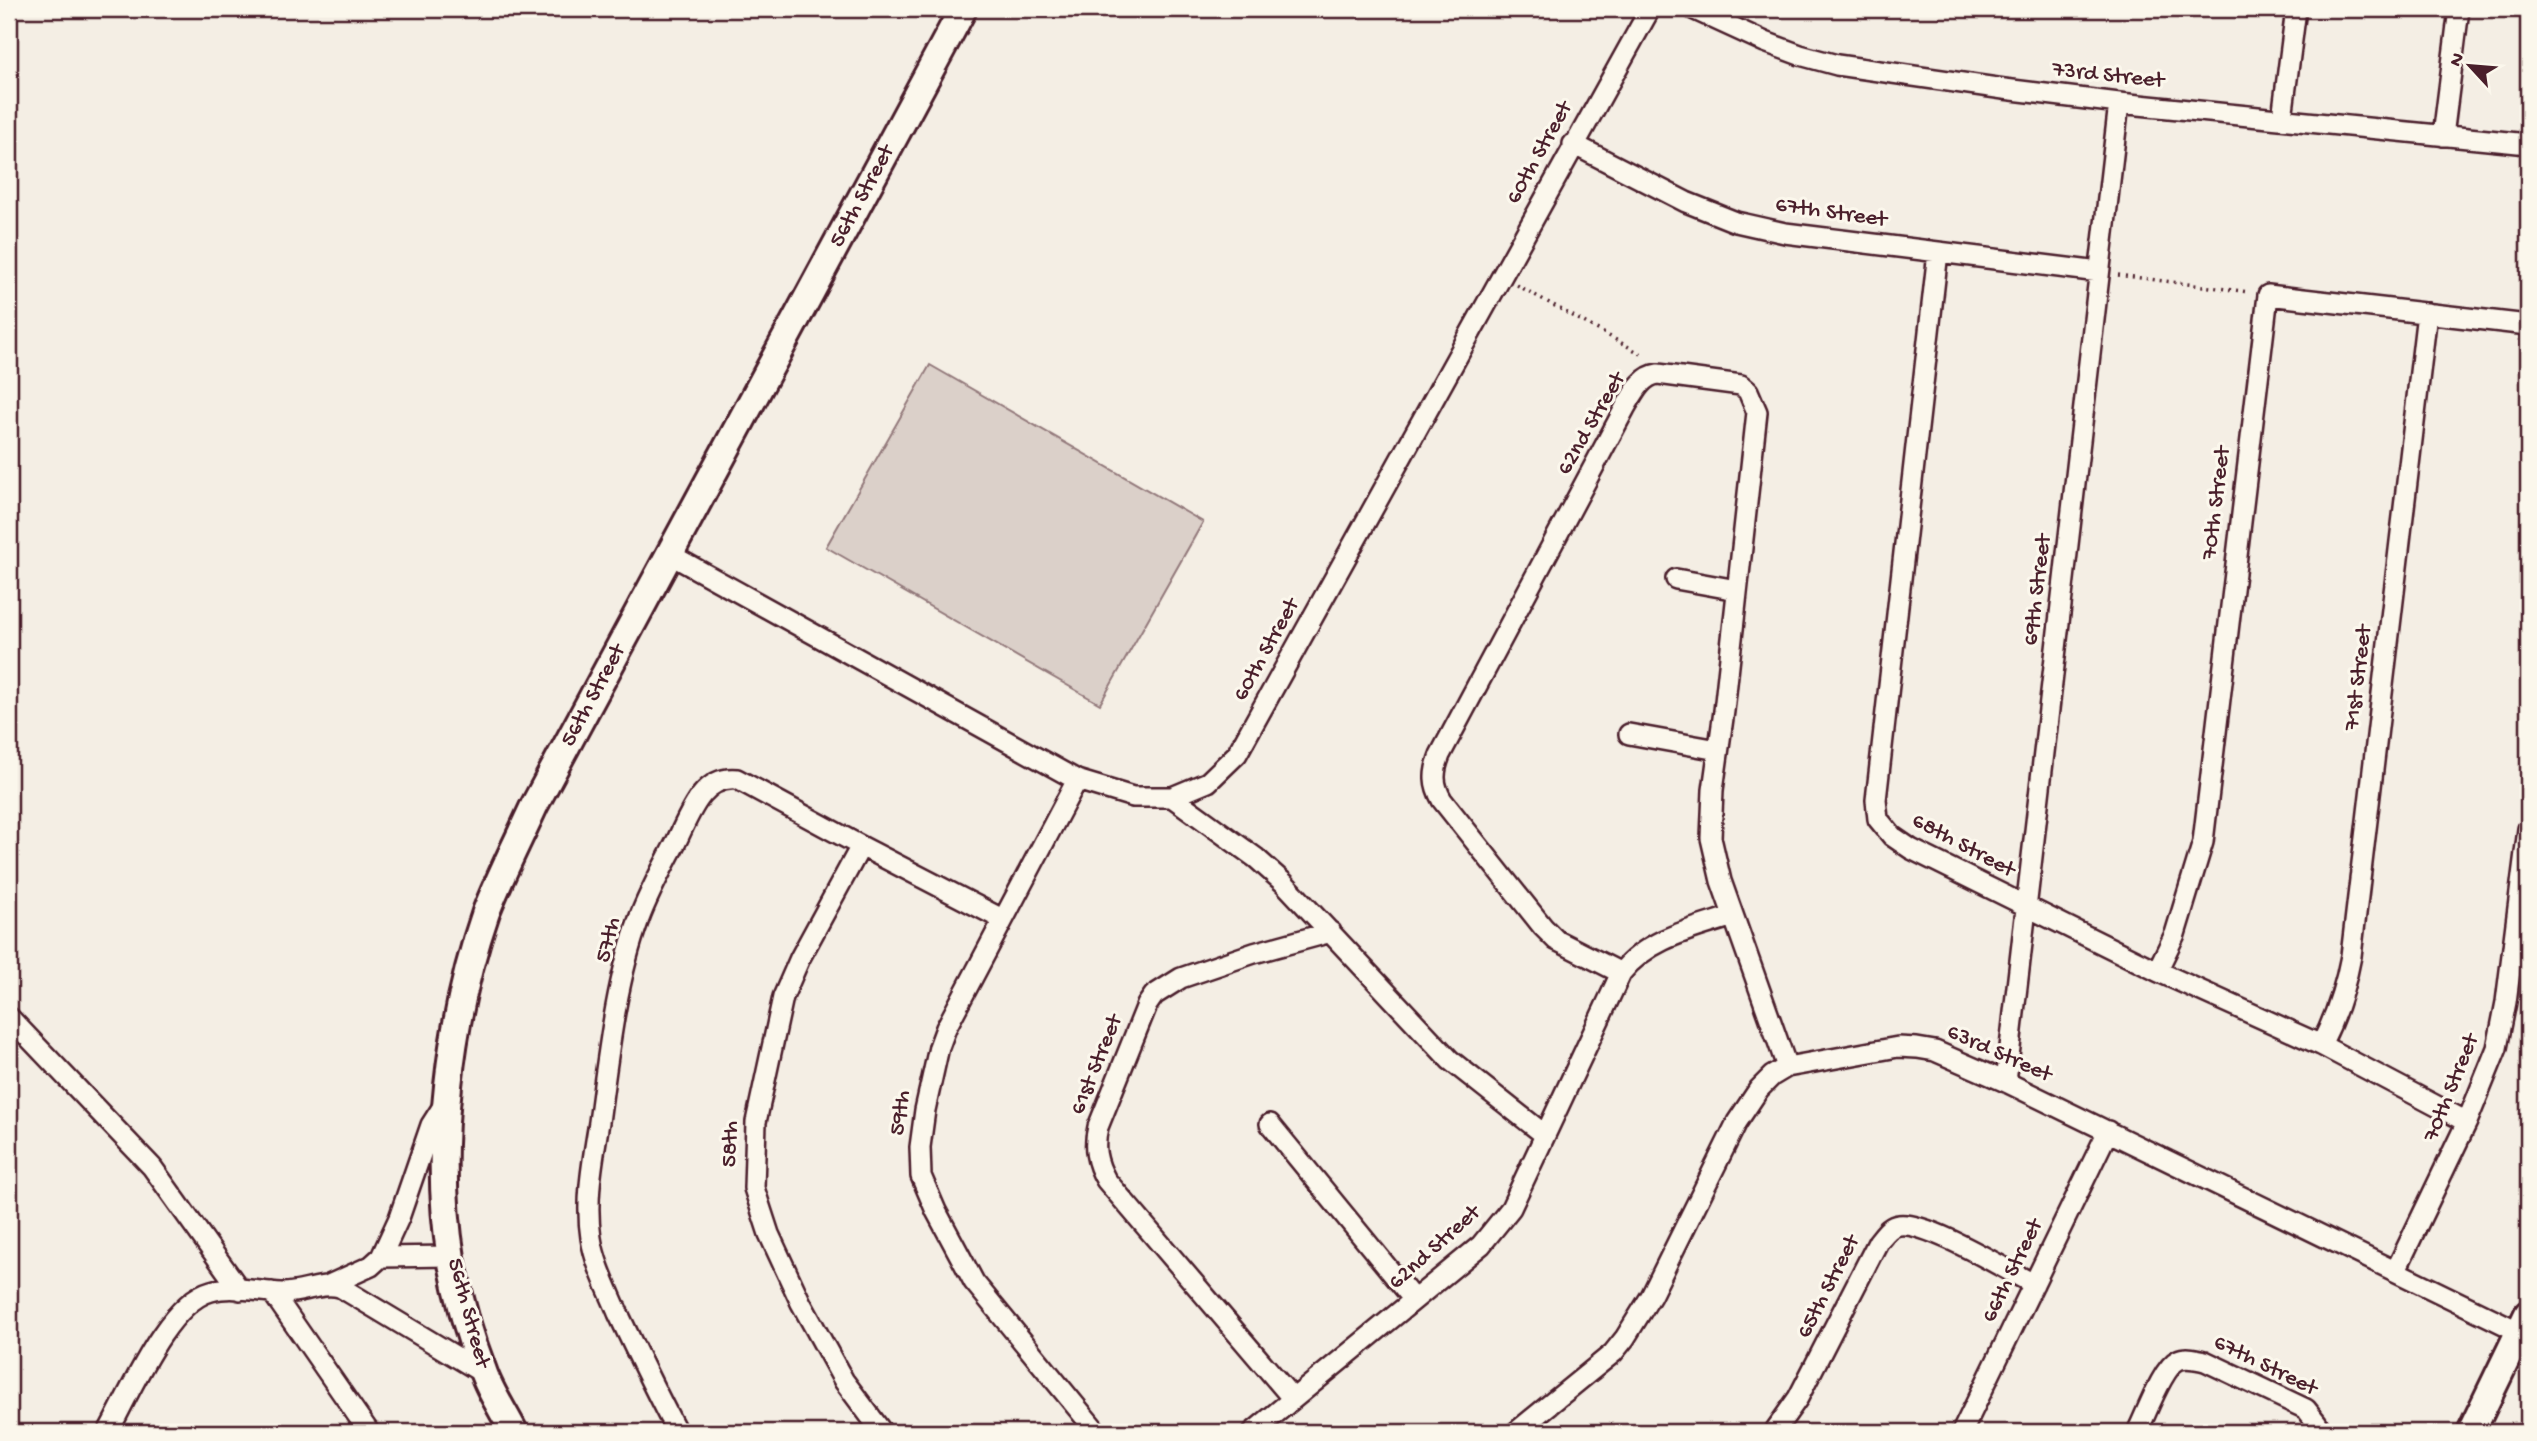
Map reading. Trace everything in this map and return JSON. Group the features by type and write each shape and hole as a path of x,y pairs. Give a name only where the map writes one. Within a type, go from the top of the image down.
{"street":[{"name":"56th Street","path":"514,1432 483,1373 458,1293 451,1256 444,1171 444,1130 466,980 487,912 534,806 963,9"},
{"name":"60th Street","path":"671,555 1077,780 1133,797 1172,797 1208,782 1237,754 1650,9"},
{"name":"73rd Street","path":"1693,9 1777,46 1837,65 2119,103 2528,144"},
{"path":"2282,118 2296,9"},
{"path":"2443,136 2459,9"},
{"name":"69th Street","path":"2006,1082 2119,103"},
{"name":"67th Street","path":"1573,144 1686,202 1736,222 1785,233 2099,272"},
{"name":"68th Street","path":"1938,252 1875,800 1878,819 1892,836 1911,849 2157,971 2321,1045 2467,1122"},
{"path":"2268,295 2528,325"},
{"name":"70th Street","path":"2157,971 2175,934 2203,842 2268,295"},
{"name":"71st Street","path":"2321,1045 2335,1018 2351,956 2427,313"},
{"name":"62nd Street","path":"1621,973 1556,940 1542,927 1442,800 1435,788 1434,775 1440,755 1637,388 1652,374 1741,385 1753,399 1757,412 1713,790 1711,838 1716,866 1787,1067"},
{"path":"1676,579 1737,590"},
{"path":"1629,734 1718,750"},
{"name":"57th","path":"677,1432 647,1376 608,1290 591,1238 590,1188 620,995 638,922 648,896 704,791 725,778 737,779 1002,919"},
{"name":"59th","path":"1077,780 946,1028 939,1046 920,1147 921,1176 936,1211 974,1282 1097,1432"},
{"path":"1172,797 1256,858 1284,883 1450,1060 1545,1135"},
{"name":"70th Street","path":"2396,1270 2493,1061 2502,1028 2528,829"},
{"name":"58th","path":"861,846 800,958 783,997 756,1122 754,1179 759,1207 801,1303 844,1381 882,1432"},
{"name":"62nd Street","path":"1253,1432 1481,1245 1499,1225 1511,1208 1621,973 1630,961 1647,947 1669,937 1733,916"},
{"name":"61st Street","path":"1293,1399 1106,1180 1096,1155 1095,1140 1147,1005 1154,995 1181,978 1254,953 1331,932"},
{"path":"9,1017 152,1167 240,1290"},
{"name":"63rd Street","path":"1516,1432 1613,1353 1638,1321 1737,1122 1759,1089 1772,1076 1787,1067 1898,1047 1935,1051 2006,1082 2396,1270 2524,1323"},
{"path":"108,1432 178,1312 200,1294 226,1288 301,1292 329,1285 371,1266 381,1257 390,1241 430,1125 448,1100"},
{"path":"1270,1125 1415,1300"},
{"name":"66th Street","path":"1962,1432 2108,1131"},
{"name":"65th Street","path":"1774,1432 1798,1398 1878,1242 1889,1229 1898,1225 1912,1226 1934,1233 2034,1284"},
{"path":"381,1257 451,1256"},
{"path":"329,1285 340,1287 483,1373"},
{"path":"272,1292 369,1432"},
{"path":"2471,1432 2524,1323"},
{"name":"67th Street","path":"2137,1432 2166,1372 2175,1361 2193,1358 2205,1361 2306,1409 2317,1423 2319,1432"}],"path":[{"path":"2099,272 2268,295"},
{"path":"1500,276 1644,356 1652,374"}],"shaded area":[{"path":"930,365 1203,522 1100,704 826,547"}]}
